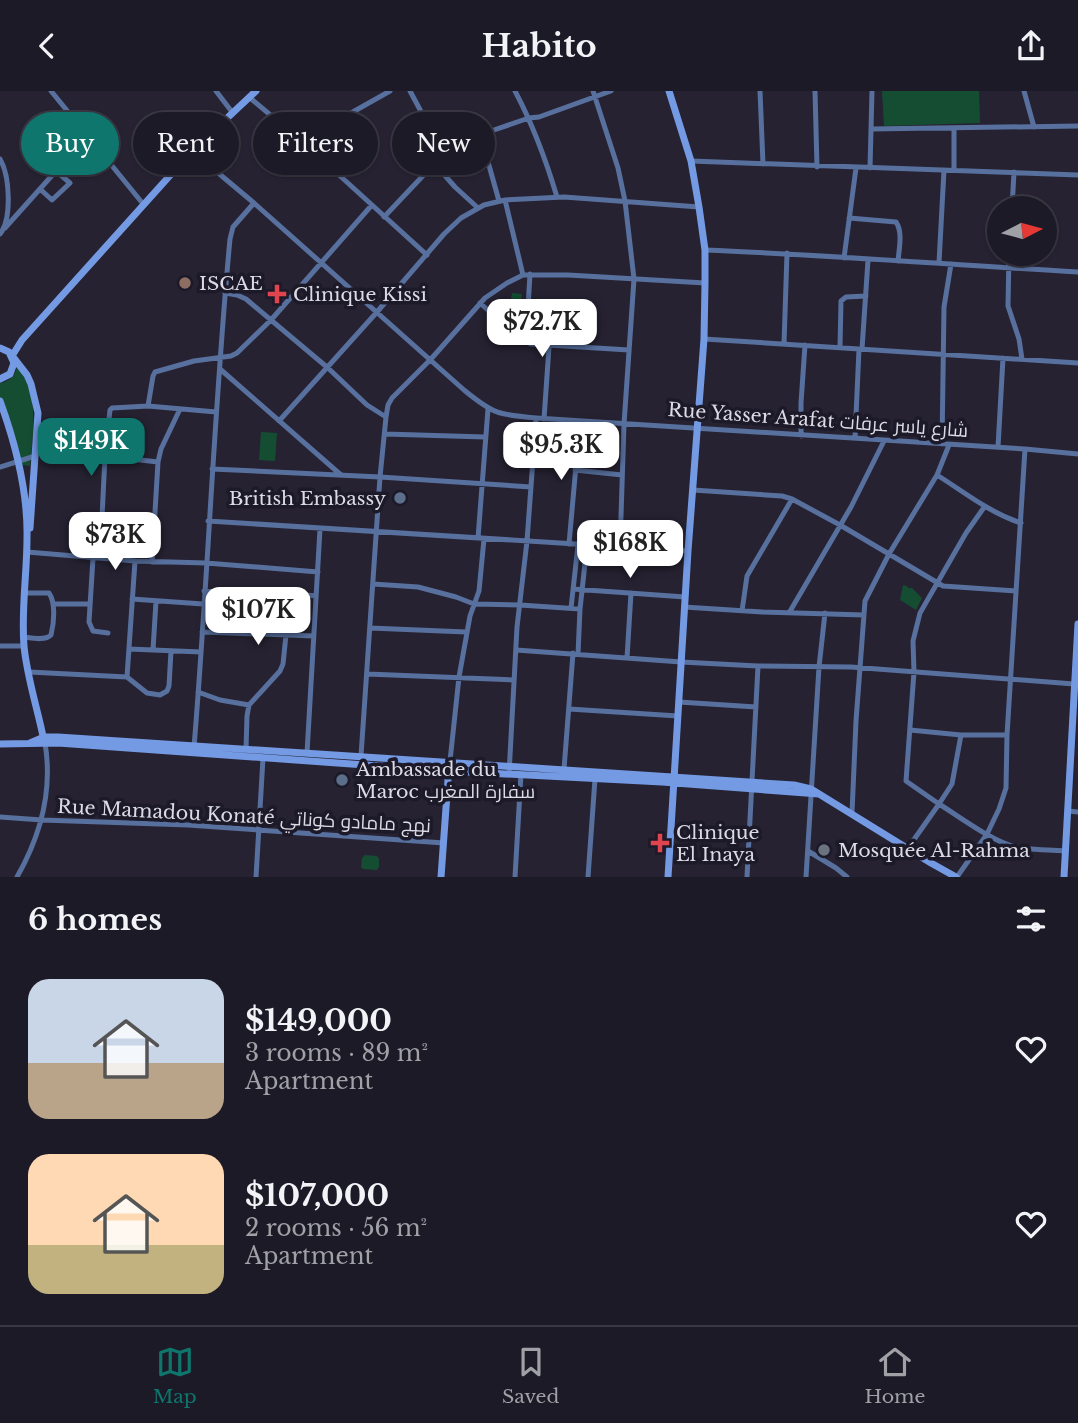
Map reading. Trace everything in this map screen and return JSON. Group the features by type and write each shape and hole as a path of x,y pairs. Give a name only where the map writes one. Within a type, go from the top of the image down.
{"street":[{"path":"51,91 144,205"},
{"path":"216,91 232,112 257,91"},
{"path":"353,112 390,91"},
{"path":"410,91 421,112"},
{"path":"515,91 543,153 557,197"},
{"path":"495,129 539,117 594,94 611,91"},
{"path":"668,877 704,339 705,283 705,250 691,161 669,91"},
{"path":"760,91 763,164"},
{"path":"816,91 817,167"},
{"path":"870,169 872,91"},
{"path":"1024,91 1034,127"},
{"path":"594,94 618,169 625,201 634,279 624,424 620,547"},
{"path":"249,97 267,112"},
{"path":"871,129 1078,126"},
{"path":"954,128 954,170"},
{"path":"0,159 4,165 9,192 5,228"},
{"path":"691,161 1078,175"},
{"path":"844,258 856,168"},
{"path":"939,263 944,170"},
{"path":"0,235 5,228 56,171 70,183 52,200 40,189"},
{"path":"1013,196 1014,172"},
{"path":"6,351 22,341 171,175"},
{"name":"Rue Yasser Arafat شارع ياسر عرفات","path":"221,175 488,409 507,415 544,419 1078,454"},
{"path":"338,175 426,255"},
{"path":"384,217 424,175"},
{"path":"444,175 478,208"},
{"path":"494,175 527,275 526,342"},
{"path":"279,421 452,227 478,208 502,200 557,197 699,207"},
{"path":"193,749 225,293 232,232 254,203"},
{"path":"148,406 155,372 237,353 271,320 371,206"},
{"path":"849,218 896,222 900,231 898,261"},
{"path":"705,250 1078,272"},
{"path":"784,344 787,253"},
{"path":"855,438 868,260"},
{"path":"942,444 943,354 946,295 951,264"},
{"path":"1009,268 1009,314 1019,339 1022,359"},
{"path":"361,756 380,477 386,417 392,398 480,303 499,288 527,275 705,283"},
{"path":"225,293 246,299 367,405 386,417"},
{"path":"840,347 841,301 846,296 866,296"},
{"path":"480,303 526,342 549,347 629,350"},
{"path":"704,339 1078,363"},
{"path":"802,436 805,345"},
{"path":"544,419 549,347"},
{"path":"0,379 8,376 14,366 6,351"},
{"path":"6,351 27,375 36,402 31,519 27,535"},
{"path":"998,447 1003,358"},
{"path":"220,369 341,475"},
{"path":"0,401 18,461 24,494 27,535 24,642 44,740 48,774 42,820 30,853 17,877"},
{"path":"100,558 105,456 111,408 148,406 216,412"},
{"path":"152,562 158,462 161,449 180,409"},
{"path":"441,877 459,677 481,578 481,484 488,409"},
{"path":"509,770 516,650 536,418"},
{"path":"569,544 580,421"},
{"path":"386,434 485,436"},
{"path":"789,613 868,477 884,440"},
{"path":"852,813 865,601 889,554 937,475 949,445"},
{"path":"521,771 564,769 674,780 794,785 814,792 852,813 957,877 987,834 1006,787 1026,449"},
{"path":"0,467 35,456"},
{"path":"105,456 158,462"},
{"path":"212,469 531,487"},
{"path":"575,470 622,475"},
{"path":"937,475 995,513 1021,523"},
{"path":"693,490 792,499 946,586 1016,591"},
{"path":"742,611 747,576 792,499"},
{"path":"985,506 920,613 913,641 914,672 906,781 987,834 1017,847 1066,851"},
{"path":"208,521 688,551"},
{"path":"307,753 320,529"},
{"path":"571,608 578,545"},
{"path":"564,769 587,545"},
{"path":"27,552 317,572"},
{"path":"93,558 89,622 93,631 108,633"},
{"path":"127,677 135,561"},
{"path":"373,584 418,587 474,604 580,608"},
{"path":"573,589 685,597"},
{"path":"204,591 232,593"},
{"path":"246,634 252,616 265,594 277,592 316,596"},
{"path":"0,646 51,635 52,597 49,593 24,593"},
{"path":"627,658 631,593"},
{"path":"132,599 203,604"},
{"path":"153,650 156,601"},
{"path":"53,604 90,604"},
{"path":"684,607 864,615"},
{"path":"806,877 814,792 819,667 825,613"},
{"path":"1064,877 1075,731 1074,684 1078,627"},
{"path":"370,628 467,632"},
{"path":"202,632 314,636"},
{"path":"246,749 249,705 280,671 286,635"},
{"path":"129,649 201,652"},
{"path":"516,650 681,662 914,672 1074,684"},
{"path":"29,672 127,677 146,693 164,694 169,686 171,651"},
{"path":"747,877 758,666"},
{"path":"367,674 514,680"},
{"path":"198,692 220,700 249,705"},
{"path":"679,702 756,706"},
{"path":"569,709 678,716"},
{"path":"910,730 961,735 1007,735"},
{"path":"908,848 952,784 961,735"},
{"path":"0,744 44,740 193,749 246,749 450,761 595,779 674,780"},
{"path":"193,749 263,758 449,771 509,770"},
{"path":"256,877 263,758"},
{"path":"515,877 521,771"},
{"path":"588,877 595,779"},
{"path":"1068,811 1078,812"},
{"name":"Rue Mamadou Konaté نهج مامادو كوناتي","path":"0,817 259,829 444,843"},
{"path":"808,851 847,877"}],"green space":[{"path":"882,91 979,91 980,123 884,126"},
{"path":"512,293 522,294 520,314 509,313"},
{"path":"17,367 29,389 32,402 30,466 22,465 0,399 0,383 11,378"},
{"path":"261,432 277,433 275,461 259,460"},
{"path":"903,585 912,588 922,598 916,610 900,600"},
{"path":"365,855 377,856 377,870 361,867"}],"place":[{"name":"ISCAE","path":"185,283"},
{"name":"Clinique Kissi","path":"277,294"},
{"name":"British Embassy","path":"400,498"},
{"name":"Ambassade du Maroc سفارة المغرب","path":"342,780"},
{"name":"Clinique El Inaya","path":"660,843"},
{"name":"Mosquée Al-Rahma","path":"824,850"}]}
